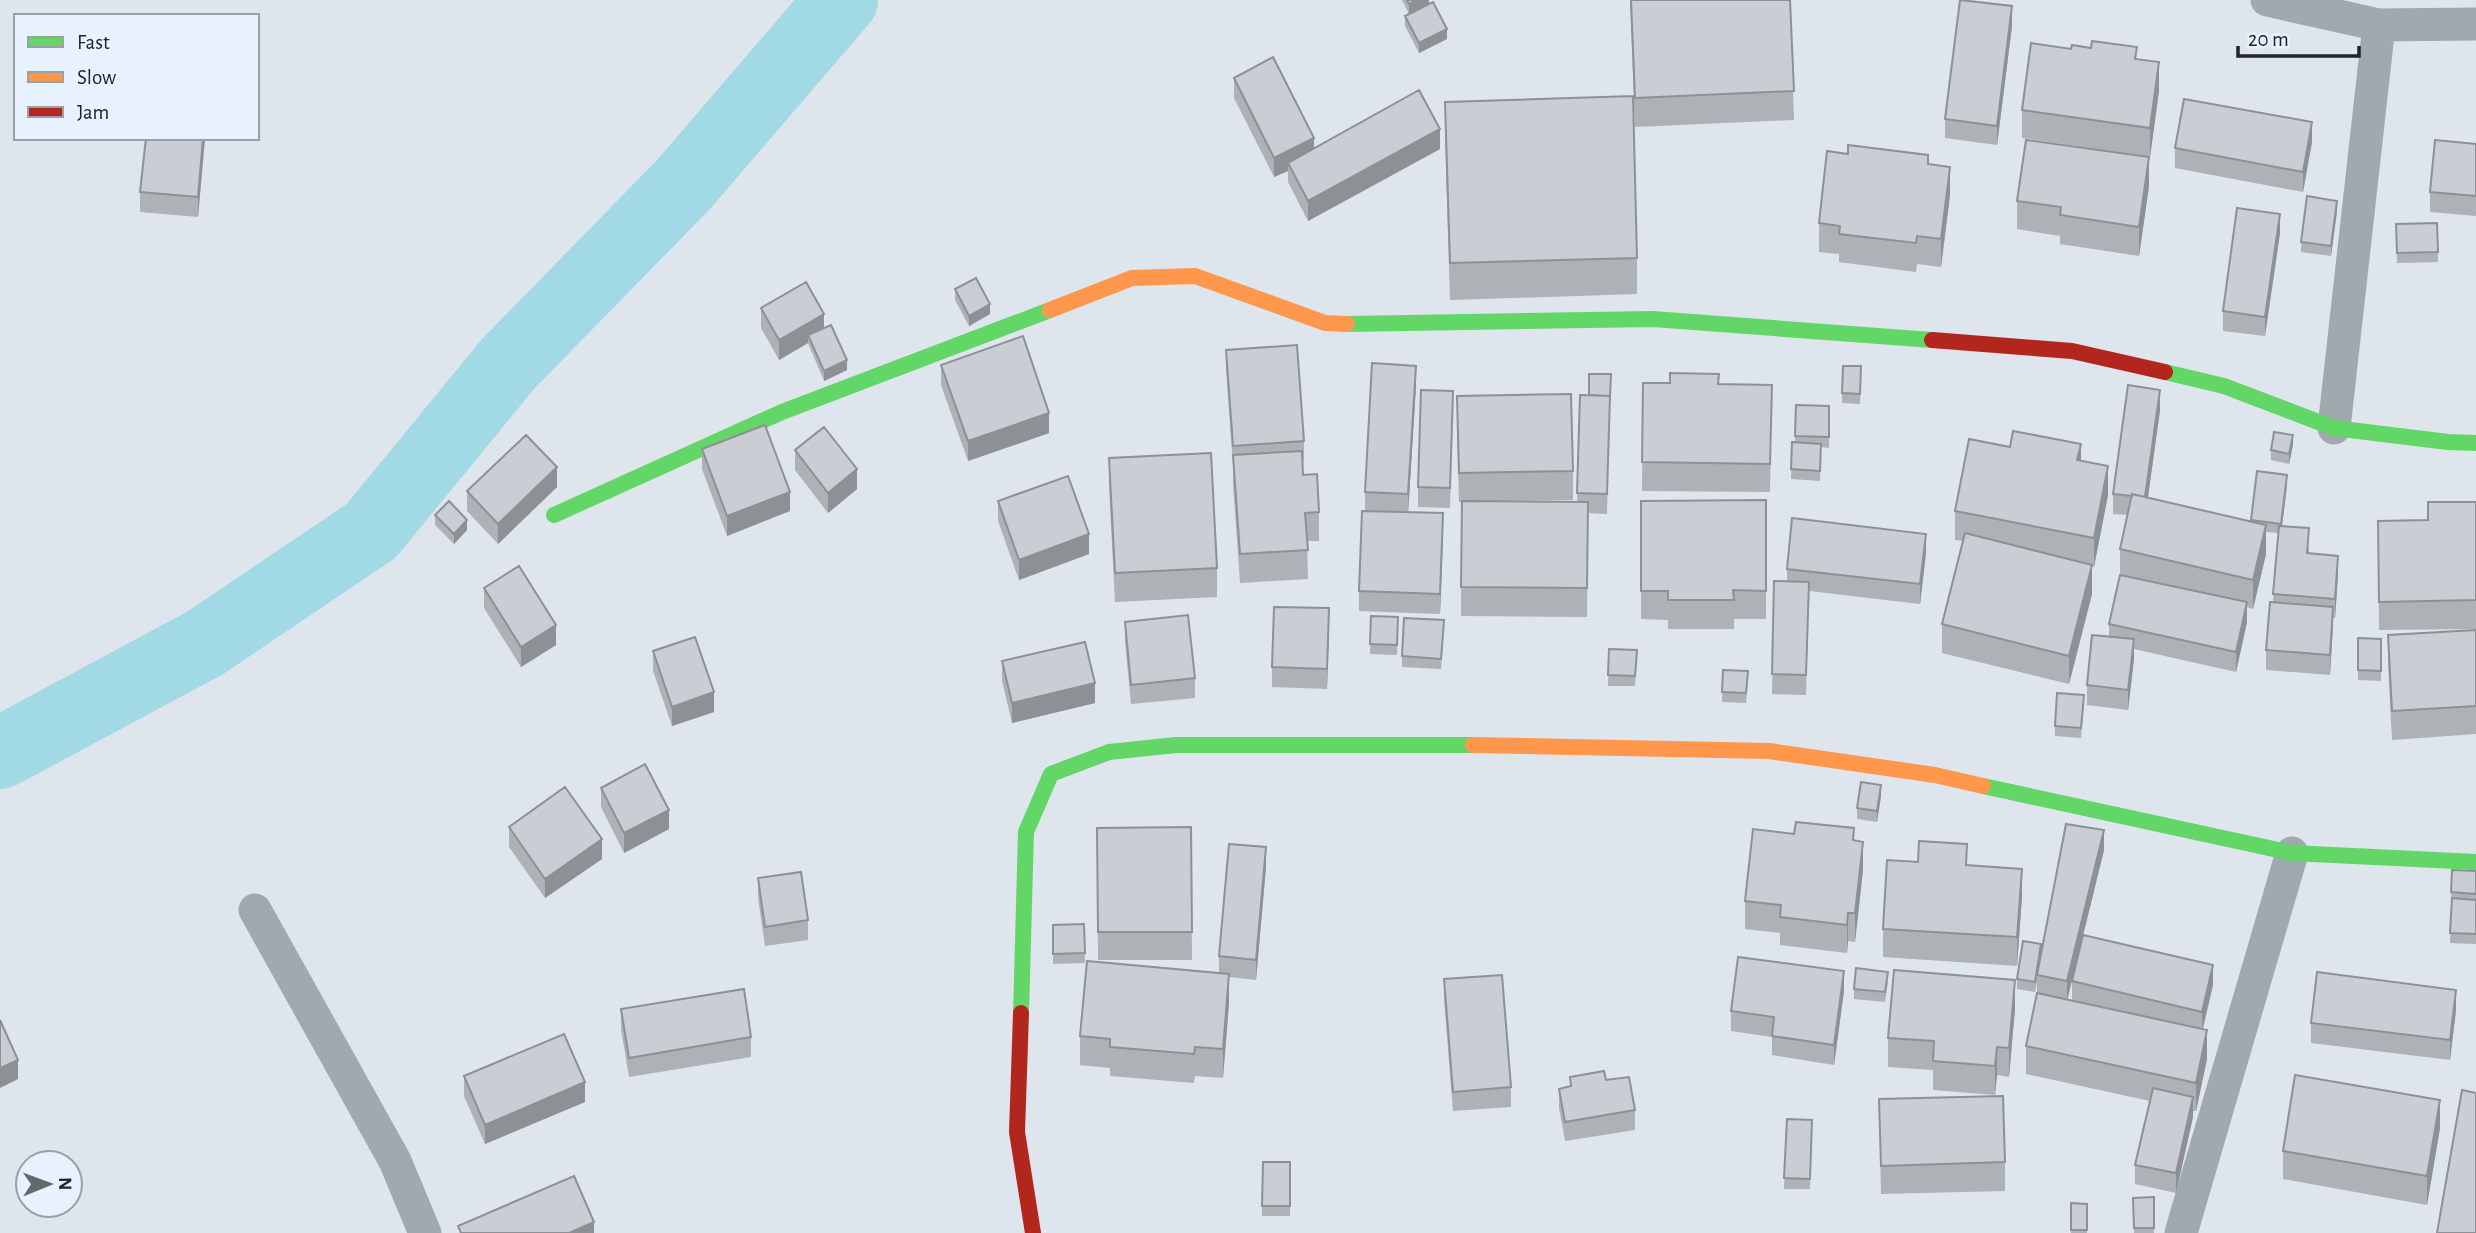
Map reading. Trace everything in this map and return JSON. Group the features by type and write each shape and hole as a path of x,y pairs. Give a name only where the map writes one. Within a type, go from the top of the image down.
{"street":[{"path":"2267,0 2379,25 2476,24"},
{"path":"2334,428 2379,25"},
{"path":"554,515 782,412 1132,278 1195,276 1325,323 1359,325 1653,319 2072,351 2224,386 2334,428 2476,443"},
{"path":"1033,1233 1017,1132 1026,832 1051,774 1109,752 1176,745 1470,745 1769,751 1935,775 2291,853 2476,862"},
{"path":"2181,1233 2291,853"},
{"path":"255,909 395,1161 425,1233"}],"building":[{"path":"1631,0 1790,0 1794,91 1635,98"},
{"path":"1960,0 2012,6 1997,126 1945,119"},
{"path":"1433,2 1447,29 1419,43 1405,16"},
{"path":"2092,41 2137,47 2135,59 2159,62 2150,128 2022,110 2031,43 2071,49 2072,45 2091,48"},
{"path":"1273,57 1314,138 1274,158 1234,78"},
{"path":"1419,90 1440,129 1308,201 1288,163"},
{"path":"1633,96 1637,258 1450,263 1445,102"},
{"path":"2184,99 2312,122 2303,172 2175,148"},
{"path":"146,140 203,140 198,197 140,192"},
{"path":"2026,140 2149,157 2139,227 2060,215 2061,207 2017,201"},
{"path":"2435,140 2476,144 2476,196 2430,192"},
{"path":"1848,145 1928,155 1928,164 1950,167 1941,239 1917,236 1916,243 1839,234 1840,226 1819,223 1827,151 1848,154"},
{"path":"2307,196 2337,201 2331,246 2301,242"},
{"path":"2237,208 2280,214 2265,317 2223,311"},
{"path":"2437,223 2438,252 2397,253 2396,224"},
{"path":"976,278 990,304 969,316 955,289"},
{"path":"806,282 824,314 779,340 761,308"},
{"path":"831,325 847,360 824,371 808,335"},
{"path":"1023,336 1049,413 968,441 941,365"},
{"path":"1297,345 1304,441 1233,446 1226,350"},
{"path":"1372,363 1416,366 1408,494 1365,492"},
{"path":"1843,366 1861,366 1860,394 1842,393"},
{"path":"1670,373 1719,374 1718,384 1772,385 1770,464 1642,462 1643,383 1670,383"},
{"path":"1589,374 1611,374 1610,396 1589,395"},
{"path":"2128,385 2160,390 2145,497 2113,494"},
{"path":"1421,390 1453,391 1450,488 1418,487"},
{"path":"1571,394 1573,471 1459,473 1457,396"},
{"path":"1580,395 1610,396 1607,494 1577,493"},
{"path":"1796,405 1829,406 1829,437 1795,436"},
{"path":"765,425 790,492 727,516 702,449"},
{"path":"824,427 857,469 828,493 795,450"},
{"path":"2013,431 2081,444 2077,460 2108,466 2094,538 1955,511 1969,439 2010,447"},
{"path":"2274,432 2293,435 2289,454 2271,450"},
{"path":"526,435 557,467 498,524 467,491"},
{"path":"1792,442 1821,444 1820,471 1791,469"},
{"path":"1302,451 1303,475 1317,474 1319,512 1305,513 1308,550 1240,554 1233,455"},
{"path":"1211,453 1217,568 1115,573 1109,458"},
{"path":"2257,471 2287,475 2281,524 2251,520"},
{"path":"1068,476 1089,534 1019,560 998,501"},
{"path":"2132,494 2266,525 2253,580 2120,549"},
{"path":"1766,500 1766,591 1733,590 1734,600 1668,600 1668,591 1641,591 1641,501"},
{"path":"449,501 467,520 454,534 435,515"},
{"path":"1462,501 1588,502 1587,588 1461,587"},
{"path":"2428,502 2476,502 2476,600 2379,602 2378,521 2428,520"},
{"path":"1362,511 1443,513 1440,594 1359,591"},
{"path":"1792,518 1926,534 1920,584 1787,569"},
{"path":"2279,526 2309,528 2307,553 2338,556 2335,599 2273,594"},
{"path":"1965,533 2092,565 2069,656 1942,624"},
{"path":"519,566 556,625 521,647 484,588"},
{"path":"2120,575 2247,602 2236,652 2109,624"},
{"path":"1774,581 1809,582 1806,675 1772,674"},
{"path":"2270,602 2333,607 2330,655 2266,650"},
{"path":"1274,607 1329,608 1327,669 1272,667"},
{"path":"1188,615 1195,678 1131,685 1125,622"},
{"path":"1371,616 1398,617 1397,645 1370,644"},
{"path":"1404,618 1444,620 1441,659 1402,656"},
{"path":"2476,630 2476,706 2392,711 2388,635"},
{"path":"2092,635 2134,639 2128,690 2087,685"},
{"path":"695,637 714,692 672,707 653,651"},
{"path":"2358,638 2381,639 2381,671 2358,670"},
{"path":"1085,642 1095,683 1012,703 1002,661"},
{"path":"1609,649 1637,650 1635,676 1608,675"},
{"path":"1723,670 1748,671 1746,693 1722,692"},
{"path":"2057,693 2084,695 2081,728 2055,726"},
{"path":"645,764 669,810 624,833 601,788"},
{"path":"1861,782 1881,785 1877,811 1857,808"},
{"path":"565,787 602,839 545,879 509,827"},
{"path":"1796,822 1854,828 1853,840 1863,842 1855,913 1848,913 1847,925 1780,917 1781,905 1745,901 1753,829 1794,834"},
{"path":"2066,824 2104,830 2067,981 2037,975"},
{"path":"1191,827 1192,932 1098,932 1097,828"},
{"path":"1919,841 1967,844 1966,865 2022,869 2017,937 1883,929 1887,860 1918,862"},
{"path":"1229,844 1266,847 1256,960 1219,956"},
{"path":"2452,870 2476,871 2476,894 2451,892"},
{"path":"801,872 808,920 765,927 758,878"},
{"path":"2452,898 2476,900 2476,934 2450,933"},
{"path":"1084,924 1085,953 1053,954 1053,925"},
{"path":"2083,935 2213,965 2202,1012 2072,981"},
{"path":"2023,941 2041,944 2035,982 2017,979"},
{"path":"1738,957 1844,971 1834,1045 1772,1036 1774,1017 1731,1011"},
{"path":"1087,961 1229,974 1223,1049 1195,1047 1194,1054 1110,1047 1110,1039 1080,1036"},
{"path":"1856,968 1888,972 1885,992 1854,989"},
{"path":"1894,970 2015,980 2009,1048 1997,1047 1995,1066 1933,1061 1934,1041 1888,1038"},
{"path":"2317,972 2456,990 2450,1040 2311,1023"},
{"path":"1502,975 1511,1087 1453,1092 1444,979"},
{"path":"744,989 751,1037 629,1058 621,1009"},
{"path":"2037,993 2207,1030 2196,1083 2026,1046"},
{"path":"0,1020 18,1060 0,1068"},
{"path":"564,1034 585,1082 485,1125 464,1076"},
{"path":"1604,1071 1606,1080 1629,1077 1635,1110 1565,1122 1559,1089 1571,1086 1570,1077"},
{"path":"2295,1075 2440,1100 2427,1176 2283,1151"},
{"path":"2153,1088 2193,1097 2176,1173 2135,1165"},
{"path":"2462,1090 2476,1093 2476,1233 2437,1233"},
{"path":"2003,1096 2005,1162 1881,1166 1879,1099"},
{"path":"1787,1119 1812,1120 1810,1179 1784,1178"},
{"path":"1263,1162 1290,1162 1290,1206 1262,1206"},
{"path":"574,1176 594,1222 569,1233 461,1233 458,1226"},
{"path":"2154,1197 2154,1228 2134,1228 2133,1198"},
{"path":"2071,1203 2087,1204 2087,1230 2071,1230"}],"waterway":[{"path":"0,753 205,643 371,531 508,364 684,184 842,0"}],"traffic: fast":[{"path":"554,515 782,412 1050,310"},
{"path":"1347,324 1653,319 1932,340"},
{"path":"2165,372 2224,386 2334,428 2476,443"},
{"path":"1021,1013 1026,832 1051,774 1109,752 1176,745 1473,745"},
{"path":"1983,786 2292,853 2476,862"}],"traffic: slow":[{"path":"1050,310 1132,278 1195,276 1325,323 1347,324"},
{"path":"1473,745 1769,751 1935,775 1983,786"}],"traffic: jam":[{"path":"1932,340 2072,351 2165,372"},
{"path":"1021,1013 1017,1132 1033,1233"}]}
